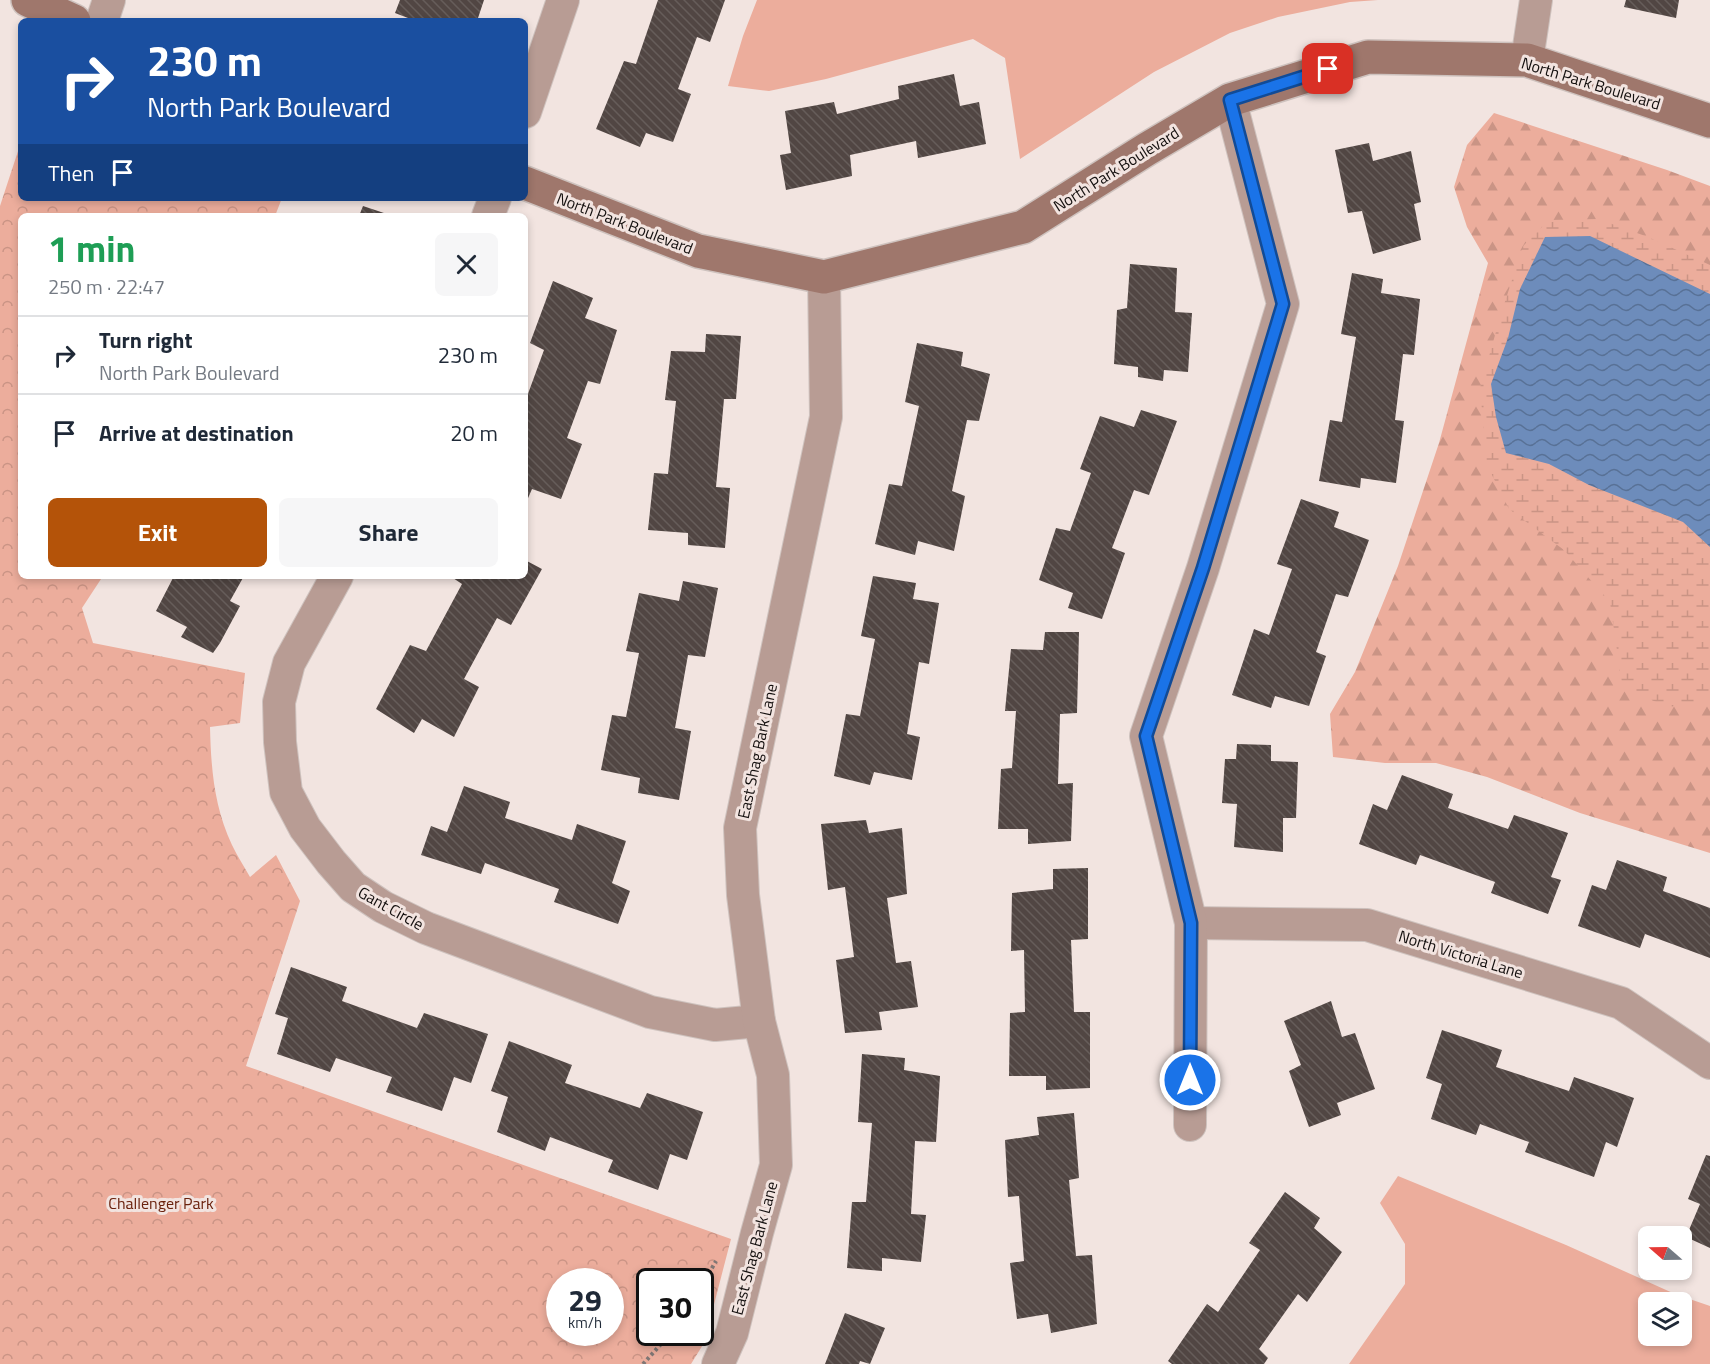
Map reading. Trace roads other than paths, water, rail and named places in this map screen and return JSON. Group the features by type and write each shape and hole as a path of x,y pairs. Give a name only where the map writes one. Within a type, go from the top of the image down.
{"street":[{"path":"28,0 67,18"},
{"path":"103,18 109,0"},
{"path":"528,103 563,0"},
{"path":"1527,60 1536,0"},
{"name":"North Park Boulevard","path":"528,184 698,251 824,277 1023,227 1230,100 1368,57 1527,60 1710,121"},
{"path":"1190,1125 1191,923 1146,736 1203,568 1283,304 1230,100"},
{"name":"East Shag Bark Lane","path":"718,1364 732,1333 776,1165 773,1075 759,1020 743,895 740,828 826,417 824,277"},
{"name":"Gant Circle","path":"335,579 289,663 279,702 280,742 286,792 305,828 353,887 382,907 426,928 650,1012 715,1025 759,1020"},
{"name":"North Victoria Lane","path":"1191,923 1367,925 1621,1003 1710,1063"}],"water":[{"path":"1590,236 1710,294 1710,547 1683,522 1589,485 1549,464 1506,453 1496,417 1491,384 1508,338 1520,289 1545,237"}],"park label":[{"name":"Challenger Park","path":"161,1203"}]}
